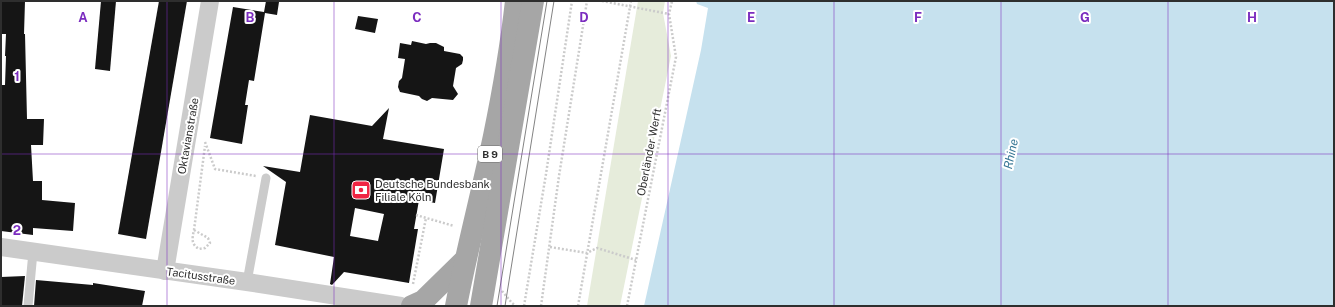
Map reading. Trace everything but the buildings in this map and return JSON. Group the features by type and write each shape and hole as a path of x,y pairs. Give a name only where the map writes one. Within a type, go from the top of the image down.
{"main road":[{"name":"B 9","path":"456,306 465,260 494,136 514,26 516,1"},
{"name":"B 9","path":"481,306 533,1"},
{"path":"412,299 423,301 465,260"}],"street":[{"name":"Oktavianstraße","path":"165,271 210,1"},
{"name":"Tacitusstraße","path":"1,247 247,282 401,306"}],"lane":[{"path":"247,282 266,178"},
{"path":"28,306 33,252"}],"path":[{"path":"524,306 546,174 572,1"},
{"path":"541,306 559,176 587,1"},
{"path":"602,1 669,14"},
{"path":"578,306 631,1"},
{"name":"Oberländer Werft","path":"626,306 676,56 669,14 672,1"},
{"path":"204,138 215,169 266,178"},
{"path":"194,230 208,238 210,243 205,248 199,250 194,246 192,240 205,142"},
{"path":"416,215 472,231"},
{"path":"412,299 426,218"},
{"path":"550,247 587,253 597,248 636,260"}],"green space":[{"path":"638,1 665,1 663,13 671,56 620,306 587,306"}],"water":[{"name":"Rhine","path":"696,1 1334,1 1334,306 644,306 701,50 708,8 697,4"}],"tram line":[{"path":"497,306 547,1"},
{"path":"505,306 554,1"}],"place":[{"name":"Deutsche Bundesbank Filiale Köln","path":"361,190"}]}
